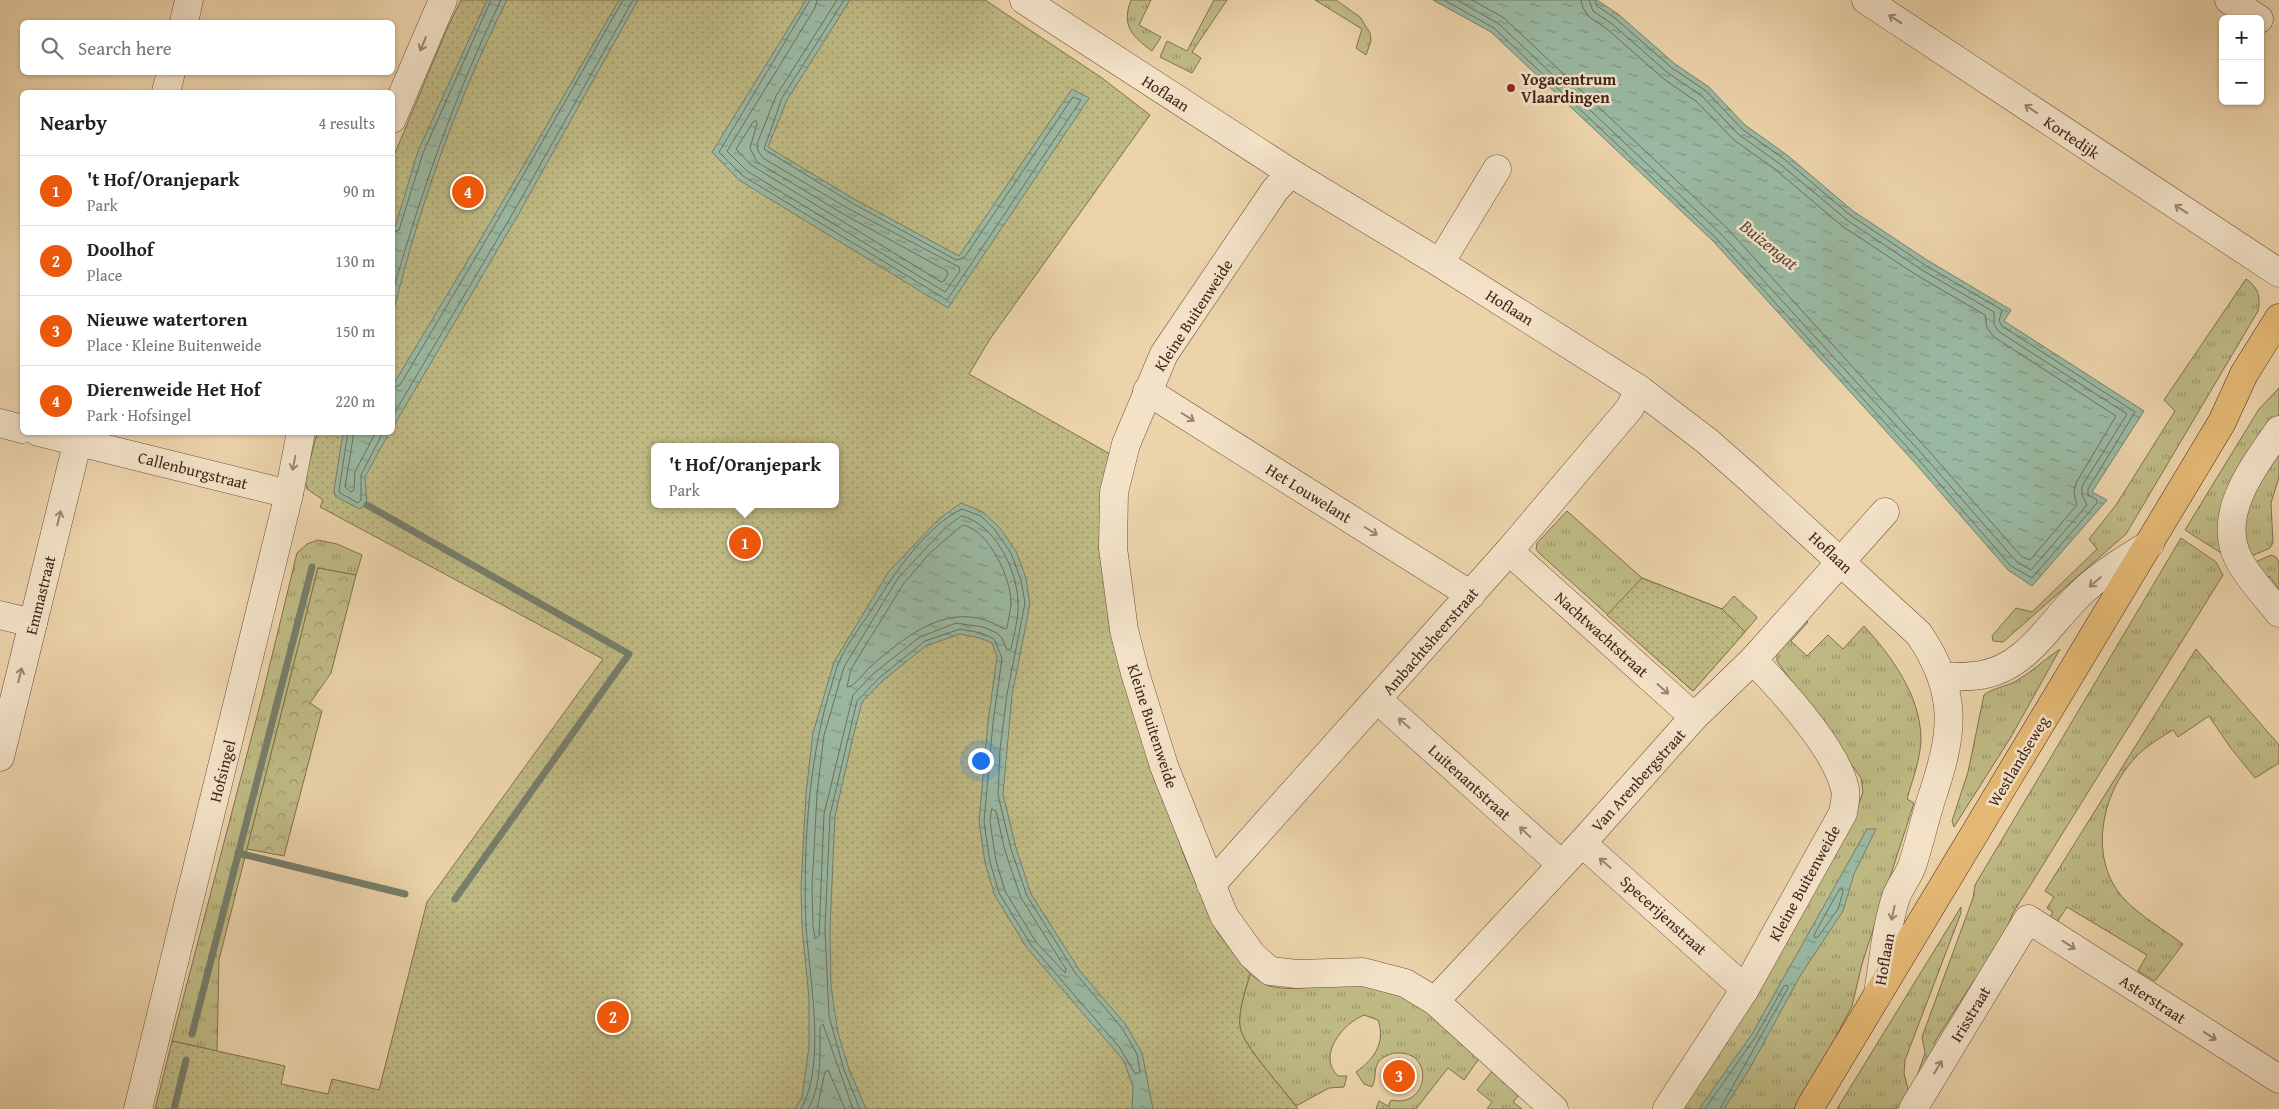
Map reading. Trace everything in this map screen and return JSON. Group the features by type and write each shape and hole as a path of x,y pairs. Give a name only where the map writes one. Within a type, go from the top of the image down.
{"main road":[{"name":"Westlandseweg","path":"2227,414 2244,374 2279,318"},
{"name":"Westlandseweg","path":"1810,1109 2227,414 2279,348"}],"street":[{"path":"184,20 189,0"},
{"path":"395,112 443,0"},
{"name":"Hoflaan","path":"1024,0 1291,174 1440,263 1639,388 1707,441 1840,560 1919,634 1930,651 1942,677 1948,700 1950,724 1946,750 1911,868 1897,896 1885,946 1878,994"},
{"name":"Kortedijk","path":"1866,0 2279,273"},
{"path":"2229,0 2253,15"},
{"path":"2264,22 2279,31"},
{"path":"166,90 170,75"},
{"path":"1440,263 1497,169"},
{"name":"Kleine Buitenweide","path":"1291,174 1276,190 1164,354 1126,444 1114,492 1113,548 1124,630 1164,766 1211,886 1224,916 1252,955 1270,971 1297,974 1363,972 1405,983 1436,1000 1554,1109"},
{"name":"Ambachtsheerstraat","path":"1211,886 1510,551 1630,408 1639,388"},
{"name":"Het Louwelant","path":"1147,391 1471,594"},
{"path":"0,423 20,428"},
{"path":"2279,430 2236,501 2233,528 2234,547 2238,559 2279,613"},
{"name":"Callenburgstraat","path":"63,435 79,437 289,494"},
{"name":"Hofsingel","path":"138,1109 289,494 300,435"},
{"name":"Emmastraat","path":"0,757 79,437"},
{"path":"1840,560 1885,512"},
{"path":"1942,677 1981,675 2009,665 2029,651 2046,634 2076,598 2114,567 2150,544"},
{"name":"Nachtwachtstraat","path":"1510,551 1694,717"},
{"name":"Van Arenbergstraat","path":"1436,1000 1582,843 1694,717 1753,660 1840,560"},
{"path":"0,615 33,622"},
{"path":"2046,634 2083,616 2100,624"},
{"name":"Kleine Buitenweide","path":"1667,1109 1745,989 1843,812 1846,792 1841,775 1813,731 1781,689 1753,660"},
{"name":"Luitenantstraat","path":"1378,700 1561,864"},
{"name":"Specerijenstraat","path":"1582,843 1745,989"},
{"name":"Hoflaan","path":"1910,941 1916,899 1911,868"},
{"name":"Asterstraat","path":"2028,919 2279,1079"},
{"name":"Irisstraat","path":"1919,1107 2028,919"}],"green space":[{"path":"461,0 985,0 1102,78 1150,115 990,339 969,374 1110,454 1103,567 1109,620 1137,723 1185,858 1218,933 1250,974 1241,1010 1241,1031 1258,1059 1298,1109 155,1109 172,1041 285,1066 281,1084 328,1094 332,1079 379,1090 427,902 603,659 320,507 323,500 307,489 305,479 316,435 395,435 395,153 446,31"},
{"path":"1131,0 1151,0 1139,25 1161,37 1152,51 1130,30 1127,17"},
{"path":"1214,0 1227,0 1192,52 1201,58 1192,73 1160,57 1167,41 1187,51"},
{"path":"1315,0 1336,0 1360,17 1370,33 1371,41 1366,55 1356,48 1362,29"},
{"path":"2246,279 2258,293 2258,311 2126,534 2003,642 1993,641 1992,636 2016,608 2032,612 2097,549 2089,539 2116,505 2175,411 2164,400"},
{"path":"2279,388 2279,416 2261,444 2229,558 2185,530 2259,409"},
{"path":"2279,446 2279,477 2271,503 2273,543 2270,548 2247,558 2241,532 2250,496"},
{"path":"1567,511 1642,578 1722,609 1734,596 1756,616 1757,618 1693,691 1536,549 1537,543"},
{"path":"2181,538 2216,562 2223,575 2013,913 2008,925 2006,945 1987,976 1975,979 1934,1043 1941,1048 1915,1082 1925,1053 1922,1037 1973,898 1975,885"},
{"path":"318,540 337,544 362,555 356,575 318,568 219,960 217,1051 172,1041 261,701 297,553 307,544"},
{"path":"2271,555 2276,557 2279,562 2279,589 2269,576 2263,581 2251,564"},
{"path":"318,568 356,575 331,673 310,703 322,711 284,856 247,849"},
{"path":"1642,578 1722,609 1745,632 1693,691 1607,615"},
{"path":"1801,616 1808,622 1791,641 1807,656 1828,635 1843,649 1864,626 1885,651 1903,678 1916,707 1921,738 1918,761 1907,799 1914,803 1862,964 1852,1006 1819,1069 1794,1109 1675,1109 1855,815 1863,792 1861,778 1777,661 1777,652"},
{"path":"2060,649 2011,737 1954,827 1952,821 1968,772 1984,695 2022,677"},
{"path":"2196,649 2279,745 2279,763 2255,778 2230,747 2209,716 2178,737 2173,730 2149,746 2136,757 2114,789 2103,827 2103,847 2106,866 2113,884 2125,900 2146,918 2183,944 2155,981 2138,971 2147,955 2067,907 2057,922 2050,917 2053,912 2047,908 2054,897 2045,891"},
{"path":"1961,907 1961,913 1905,1060 1904,1074 1910,1096 1903,1109 1898,1106 1896,1109 1837,1109"},
{"path":"1250,974 1269,986 1281,988 1306,988 1356,983 1384,988 1400,994 1441,1022 1478,1055 1478,1060 1464,1080 1448,1068 1416,1109 1376,1109 1379,1101 1388,1106 1391,1100 1404,1100 1413,1096 1420,1089 1422,1069 1417,1061 1409,1055 1392,1054 1379,1061 1372,1087 1364,1084 1356,1072 1368,1062 1377,1050 1380,1028 1378,1020 1364,1015 1356,1019 1341,1032 1331,1050 1332,1068 1338,1076 1347,1076 1344,1087 1329,1088 1296,1106 1258,1058 1241,1031 1241,1010"},
{"path":"1493,1070 1521,1093 1513,1102 1522,1109 1487,1109 1492,1102 1477,1090"}],"water":[{"path":"487,0 507,0 472,76 441,154 415,233 395,306 395,226 418,151"},
{"path":"619,0 638,0 518,215 395,424 395,382 489,225"},
{"path":"806,0 850,0 787,100 768,147 854,199 959,256 1072,89 1089,98 948,308 739,180 712,152"},
{"name":"Buizengat","path":"1433,0 1597,0 1618,14 1675,64 1709,87 1745,125 1787,155 1853,211 1927,260 2011,310 2004,321 2144,411 2092,492 2107,500 2032,586 2008,570 1915,463 1713,241 1491,32"},
{"path":"343,435 388,435 365,477 367,505 359,509 335,496 334,490"},
{"path":"961,503 983,512 999,527 1016,551 1026,578 1030,604 1012,695 1003,794 1016,848 1031,894 1080,971 1126,1025 1142,1053 1153,1109 1132,1109 1133,1087 1124,1061 1027,948 995,896 985,863 979,822 988,722 997,657 992,643 980,638 960,634 926,646 882,681 862,702 835,816 830,928 831,986 838,1033 849,1069 866,1109 795,1109 802,1097 809,1047 809,998 802,927 801,887 806,793 813,733 834,662 889,571 939,519"},
{"path":"1867,829 1876,829 1854,874 1843,911 1800,976 1750,1068 1724,1109 1699,1109 1752,1034"}],"waterway":[{"path":"367,505 629,654 455,899"},
{"path":"192,1034 312,567"},
{"path":"238,853 405,894"},
{"path":"174,1109 186,1060"}],"place":[{"name":"Yogacentrum Vlaardingen","path":"1511,88"},
{"name":"Dierenweide Het Hof","path":"468,192"},
{"name":"'t Hof/Oranjepark","path":"745,543"},
{"name":"Doolhof","path":"613,1017"},
{"name":"Nieuwe watertoren","path":"1399,1076"}]}
